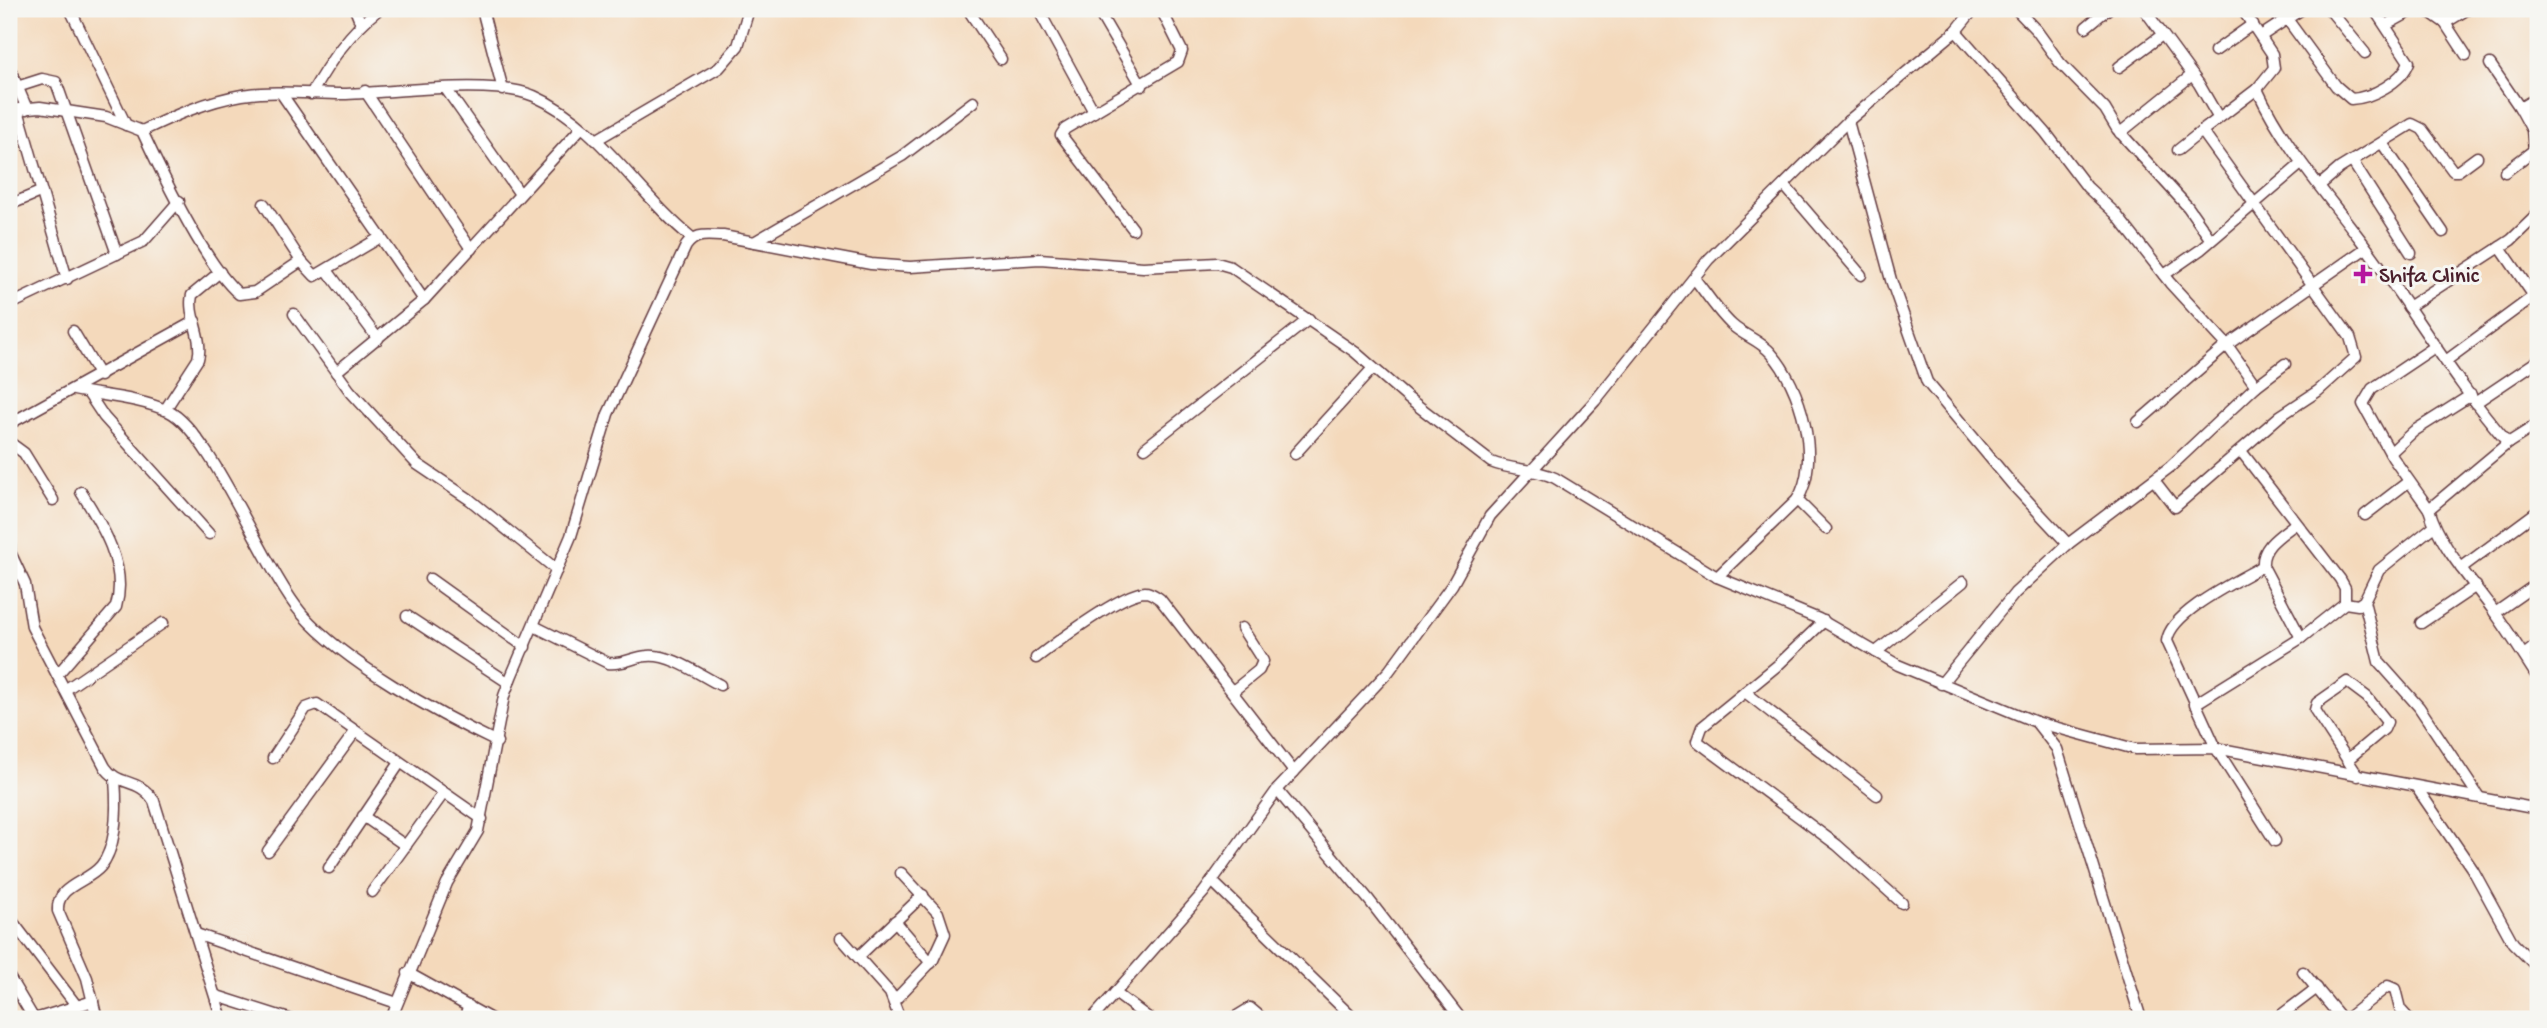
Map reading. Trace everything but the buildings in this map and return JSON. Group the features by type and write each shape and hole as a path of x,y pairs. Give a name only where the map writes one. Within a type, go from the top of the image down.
{"street":[{"path":"70,9 126,125"},
{"path":"355,9 361,24"},
{"path":"311,94 333,56 361,24 379,9"},
{"path":"482,9 503,90"},
{"path":"596,140 719,68 738,46 749,9"},
{"path":"971,9 971,14 1002,59"},
{"path":"1038,9 1094,112"},
{"path":"1097,9 1142,86"},
{"path":"1133,229 1063,140 1065,129 1142,86 1178,62 1181,56 1161,9"},
{"path":"1092,1019 1212,881 1277,790 1389,671 1452,585 1490,516 1595,401 1694,278 1848,121 1956,31 1974,9"},
{"path":"2016,9 2038,31 2060,62 2105,109 2120,133 2188,207 2211,240"},
{"path":"2086,27 2108,9"},
{"path":"2144,9 2192,75 2218,117"},
{"path":"2178,150 2257,89 2274,68 2272,54 2242,9"},
{"path":"2261,36 2302,9"},
{"path":"2329,9 2365,53"},
{"path":"2287,19 2336,86 2351,99 2360,99 2400,78 2409,62 2374,9"},
{"path":"2386,25 2415,9"},
{"path":"2425,9 2445,23 2466,55"},
{"path":"2445,23 2468,9"},
{"path":"2215,51 2253,24"},
{"path":"1956,31 2046,133 2087,187 2115,213 2164,275 2227,345 2256,386"},
{"path":"2119,67 2162,35"},
{"path":"2490,64 2532,130 2534,150 2505,172"},
{"path":"9,67 17,87 18,110 40,192 67,279"},
{"path":"2120,133 2192,75"},
{"path":"17,87 42,79 54,79 68,111 103,221 117,254"},
{"path":"446,89 520,194"},
{"path":"2257,89 2301,163 2320,185 2473,399 2508,443"},
{"path":"142,131 181,112 243,95 503,90 534,96 581,128 596,140 662,212 692,238 723,236 872,264 910,267 1040,259 1143,267 1217,263 1231,267 1309,320 1492,462 1517,470 1533,469 1555,478 1717,577 1824,621 1876,652 1941,684 2036,722 2135,749 2216,748 2538,809"},
{"path":"365,91 471,249"},
{"path":"281,93 424,300"},
{"path":"2520,108 2538,97"},
{"path":"754,242 891,163 973,102"},
{"path":"18,110 40,107 106,117 142,131 179,201 220,272 233,289 245,295 301,261"},
{"path":"1848,121 1891,280 1927,382 2003,473 2068,544"},
{"path":"2320,185 2352,161 2412,124 2417,125 2453,171 2458,171 2477,156"},
{"path":"336,372 424,300 581,128"},
{"path":"2154,480 2175,507 2280,416 2318,391 2356,357 2350,337 2202,131"},
{"path":"2382,143 2444,232"},
{"path":"2352,161 2411,253"},
{"path":"2164,275 2211,240 2253,201 2289,177 2301,163"},
{"path":"1784,185 1861,275"},
{"path":"9,205 40,192"},
{"path":"9,305 151,236 179,201"},
{"path":"264,204 301,261 315,276 380,237"},
{"path":"2408,307 2500,247 2538,214"},
{"path":"391,1019 447,883 473,844 482,819 509,683 557,570 615,396 692,238"},
{"path":"2447,360 2537,297 2500,247"},
{"path":"2138,422 2227,345 2366,248"},
{"path":"327,270 378,338"},
{"path":"165,410 198,359 201,344 192,295 220,272"},
{"path":"1694,278 1733,326 1772,353 1790,383 1809,444 1804,490 1797,500 1745,547 1717,577"},
{"path":"294,314 336,372 417,464 469,499 557,570"},
{"path":"1145,448 1309,320"},
{"path":"9,424 195,321"},
{"path":"73,331 100,376"},
{"path":"2436,346 2365,396 2364,410 2408,482 2429,509 2434,526 2461,568 2538,678"},
{"path":"2390,453 2414,431 2536,362"},
{"path":"1941,684 2015,593 2068,544 2154,480 2256,386 2285,364"},
{"path":"1294,454 1373,368"},
{"path":"74,390 165,410 184,424 227,488 275,577 305,617 330,639 435,712 497,742"},
{"path":"89,393 104,417 209,534"},
{"path":"2429,509 2508,443 2538,424"},
{"path":"9,442 24,453 53,500"},
{"path":"2241,451 2340,579 2345,589 2345,603"},
{"path":"2365,515 2408,482"},
{"path":"57,675 116,607 120,594 110,542 81,492"},
{"path":"1797,500 1826,529"},
{"path":"2461,568 2538,511"},
{"path":"2295,524 2264,551 2263,566 2301,638"},
{"path":"2195,704 2301,638 2345,603 2358,605 2364,601 2379,570 2434,526"},
{"path":"9,530 10,552 25,584 32,627 105,767 115,779 117,802 108,854 101,866 65,891 57,903 97,1019"},
{"path":"2263,566 2181,617 2168,632 2167,641 2216,748 2275,841"},
{"path":"430,579 524,647"},
{"path":"1876,652 1963,582"},
{"path":"2495,613 2538,583"},
{"path":"2421,623 2476,586"},
{"path":"1036,658 1095,617 1145,592 1160,599 1294,772"},
{"path":"2364,601 2379,662 2419,707 2479,797"},
{"path":"407,616 509,683"},
{"path":"1824,621 1702,727 1697,741 1837,845 1902,903"},
{"path":"65,690 163,623"},
{"path":"534,626 608,663 617,664 646,656 661,657 720,685"},
{"path":"1233,691 1259,670 1263,661 1242,628"},
{"path":"2524,655 2538,644"},
{"path":"2347,760 2384,729 2387,722 2367,697 2347,682 2317,703 2315,710 2347,760 2358,776"},
{"path":"1745,692 1877,795"},
{"path":"273,758 311,704 317,704 398,764 482,819"},
{"path":"2036,722 2057,749 2141,1019"},
{"path":"268,851 355,732"},
{"path":"328,868 398,764"},
{"path":"115,779 136,782 154,801 222,1019"},
{"path":"2417,788 2473,870 2513,943 2538,968"},
{"path":"1277,790 1385,920 1461,1019"},
{"path":"372,892 443,794"},
{"path":"363,816 406,846"},
{"path":"894,1001 931,963 941,949 945,934 938,913 901,873"},
{"path":"1212,881 1354,1019"},
{"path":"858,957 923,895"},
{"path":"9,917 76,1005"},
{"path":"895,921 931,963"},
{"path":"196,934 397,1003"},
{"path":"841,938 894,1001 900,1019"},
{"path":"2303,972 2344,1019 2388,986 2395,989 2400,1009 2409,1019"},
{"path":"408,973 491,1019"},
{"path":"9,977 34,1019 93,1001"},
{"path":"2276,1019 2317,988"},
{"path":"1115,993 1150,1019"},
{"path":"217,996 289,1019"},
{"path":"464,1019 469,1006"},
{"path":"1232,1019 1250,1008 1263,1019"},
{"path":"1443,1019 1454,1011"}],"place":[{"name":"Shifa Clinic","path":"2363,274"}]}
